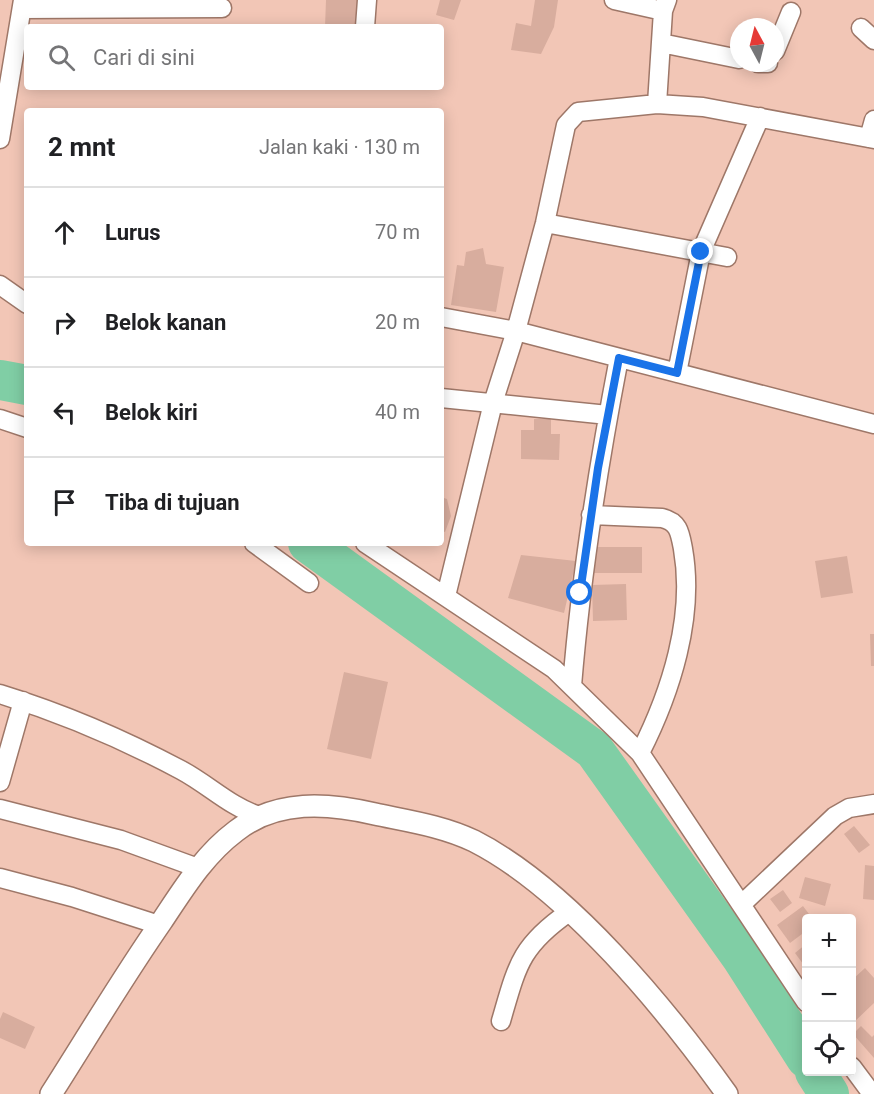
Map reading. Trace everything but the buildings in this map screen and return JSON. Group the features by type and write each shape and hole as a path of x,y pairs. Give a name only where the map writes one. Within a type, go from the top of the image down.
{"street":[{"path":"365,24 367,0"},
{"path":"614,0 665,5 657,104"},
{"path":"0,139 4,85 22,4 222,8"},
{"path":"784,29 791,12"},
{"path":"661,43 730,57"},
{"path":"446,596 492,403 516,331 545,223 566,125 573,114 587,110 657,104 703,107 871,138 874,120"},
{"path":"677,373 701,252 760,117"},
{"path":"545,223 727,257"},
{"path":"0,285 24,302"},
{"path":"444,317 516,331 874,424"},
{"path":"573,686 580,593 591,515 619,358"},
{"path":"444,398 608,415"},
{"path":"0,418 24,427"},
{"path":"591,515 662,518 670,520 680,531 687,575 681,630 665,696 640,753"},
{"path":"258,546 309,583"},
{"path":"370,546 554,669 640,753 743,903 802,994"},
{"path":"0,693 119,736 186,772 235,807 260,816"},
{"path":"0,782 23,701"},
{"path":"743,903 834,816 849,808 874,804"},
{"path":"51,1094 198,868 237,830 260,816 290,807 315,805 349,808 442,829 472,841 504,859 538,883 632,975 727,1094"},
{"path":"0,808 131,843 198,868"},
{"path":"0,878 72,897 159,925"},
{"path":"501,1022 521,958 542,930 569,912"},
{"path":"856,1072 872,1094"}],"waterway":[{"path":"0,380 24,384"},
{"path":"312,546 594,750 742,958 802,1052"},
{"path":"818,1076 829,1094"}],"route":[{"path":"580,593 598,468 619,358 677,373 701,252"}]}
